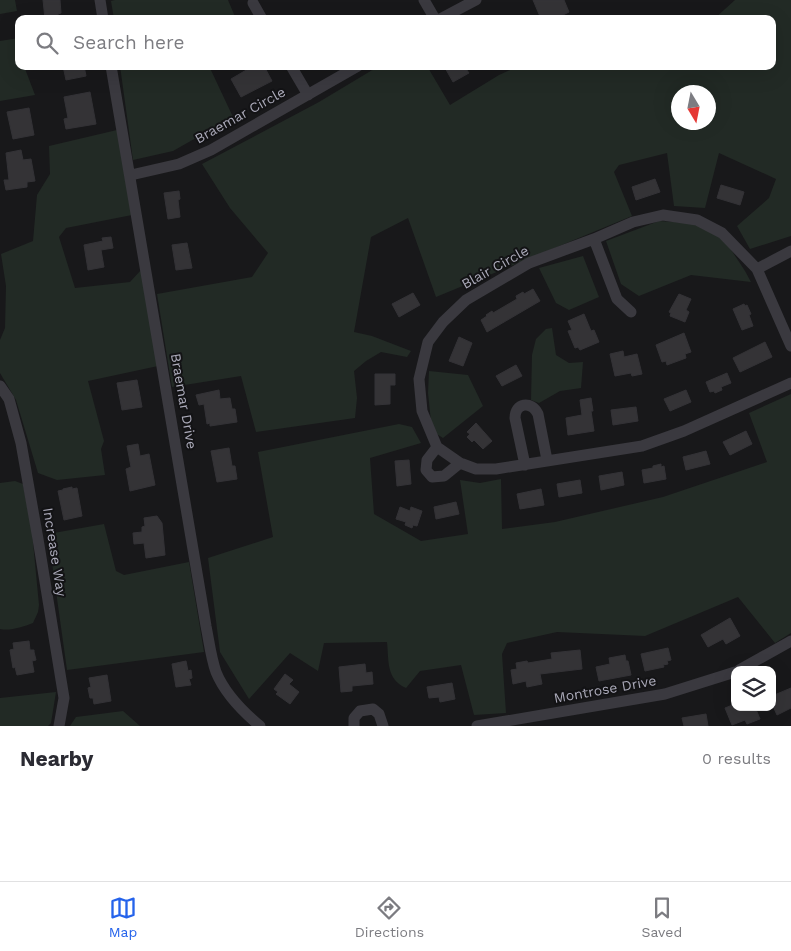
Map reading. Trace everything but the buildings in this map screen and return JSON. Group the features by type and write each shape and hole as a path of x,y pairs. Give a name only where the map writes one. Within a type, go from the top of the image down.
{"street":[{"path":"100,0 102,15"},
{"path":"424,0 433,15"},
{"path":"448,15 476,0"},
{"path":"253,3 260,15"},
{"name":"Braemar Drive","path":"112,70 206,626 216,671 226,691 241,710 260,726"},
{"path":"293,70 308,95"},
{"name":"Braemar Circle","path":"130,175 179,164 211,150 351,70"},
{"name":"Blair Circle","path":"437,448 422,411 419,378 428,342 443,322 466,300 529,263 594,239 633,222 663,214 697,220 722,233 757,269 791,346"},
{"path":"594,239 617,298 632,312"},
{"path":"757,269 791,251"},
{"path":"460,463 444,476 432,477 426,470 426,460 437,448 460,463 476,469 496,470 547,460 642,446 684,432 791,383"},
{"name":"Increase Way","path":"0,386 9,399 21,443 37,530 64,698 59,726"},
{"path":"525,465 515,418 515,412 518,407 524,404 535,408 547,460"},
{"path":"746,666 791,641"},
{"name":"Montrose Drive","path":"478,726 665,694 731,673"},
{"path":"354,726 354,718 360,711 373,709 379,714 383,726"}],"shaded area":[{"path":"0,0 15,0 17,11 0,14"},
{"path":"228,0 234,15 113,15 111,1"},
{"path":"735,0 791,0 791,236 750,249 737,226 769,198 776,179 719,153 705,208 674,206 667,153 619,165 614,172 632,216 436,297 408,218 371,237 354,332 372,336 411,351 407,357 381,352 354,371 357,398 355,418 256,432 241,376 172,387 157,294 252,277 268,253 230,208 202,164 319,102 372,70 429,70 450,105 510,70 776,70 776,15 718,15"},
{"path":"15,39 15,70 26,70 35,95 0,101 0,41"},
{"path":"121,70 211,70 233,117 173,151 133,160"},
{"path":"117,130 132,215 66,228 59,237 75,288 130,282 141,270 158,366 88,381 104,441 101,449 105,475 57,480 38,473 16,400 0,373 0,340 5,328 6,286 1,254 33,241 37,195 50,174 49,146"},
{"path":"659,221 691,223 722,236 751,282 691,275 639,296 621,284 606,241"},
{"path":"583,256 599,297 569,310 556,303 539,268"},
{"path":"552,328 556,355 569,363 583,362 581,388 560,391 539,403 531,400 532,355 536,339 546,329"},
{"path":"429,371 468,375 483,406 443,438 432,431 428,393"},
{"path":"791,394 791,633 775,643 738,597 645,636 557,632 507,643 502,654 506,713 474,715 461,665 420,671 406,688 395,680 392,674 387,642 324,643 318,671 290,653 249,699 220,652 208,558 273,537 258,452 399,424 412,427 421,443 370,458 374,514 421,541 468,534 460,480 480,483 501,479 502,529 555,522 663,497 767,462 749,413"},
{"path":"15,481 23,484 32,532 39,605 33,623 16,628 0,629 0,483"},
{"path":"104,524 116,571 124,575 189,562 204,652 67,670 48,534"},
{"path":"56,692 51,723 48,726 0,726 0,698"},
{"path":"123,711 140,726 70,726 76,717"}]}
